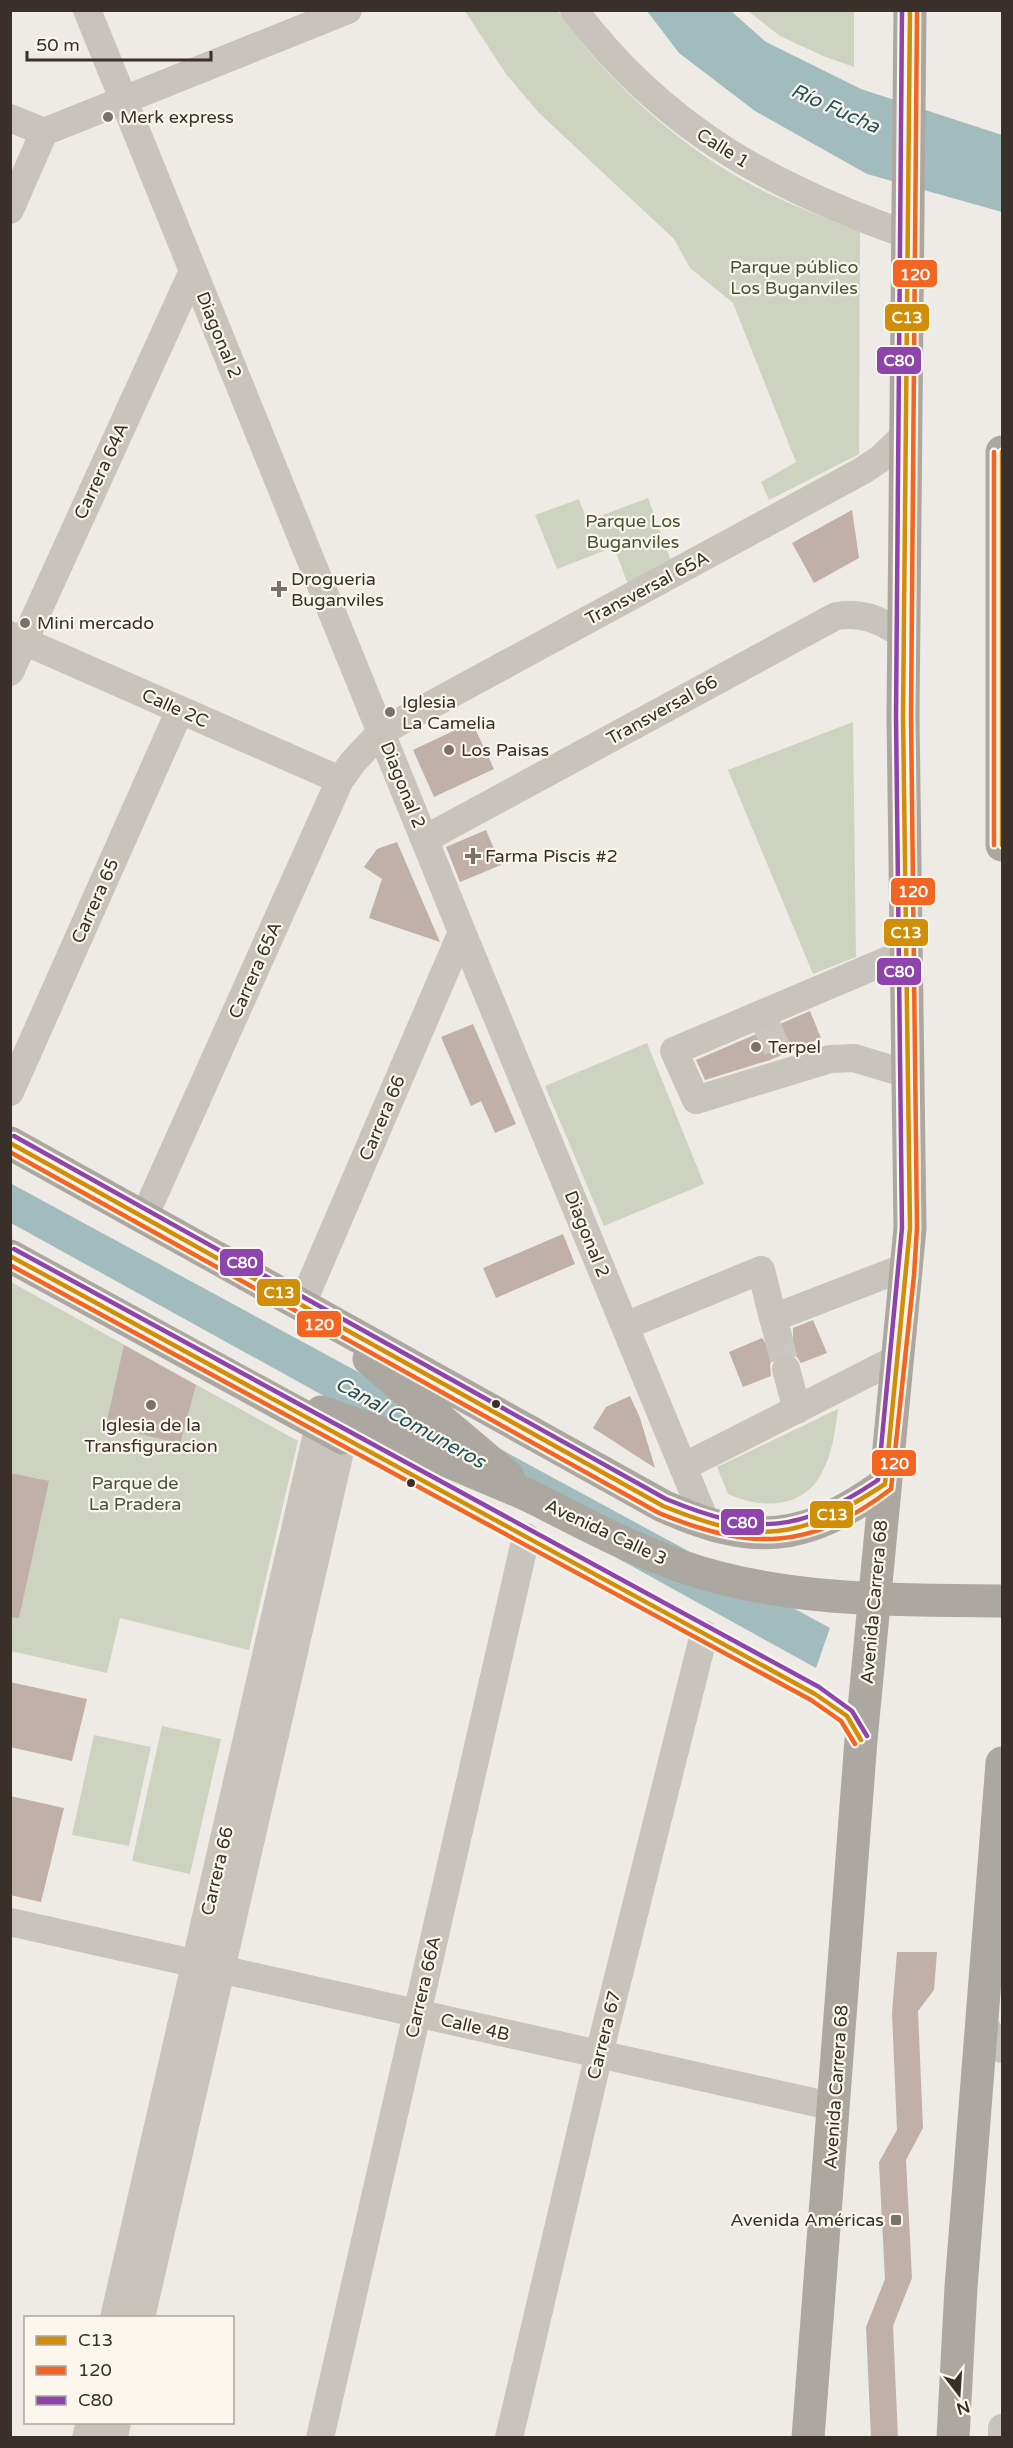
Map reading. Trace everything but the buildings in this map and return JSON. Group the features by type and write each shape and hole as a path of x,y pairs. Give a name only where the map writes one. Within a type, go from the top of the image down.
{"main road":[{"name":"Avenida Carrera 68","path":"808,2438 835,2107 861,1740 910,1228 905,953 904,635 910,10"},
{"path":"1002,452 1002,845"},
{"name":"Avenida Calle 3","path":"10,1143 663,1506 707,1525 751,1533 796,1530 836,1515 885,1484"},
{"name":"Avenida Calle 3","path":"10,1256 331,1431"},
{"name":"Avenida Calle 3","path":"303,1304 530,1496"},
{"name":"Avenida Calle 3","path":"251,1388 379,1432 530,1496 634,1549 701,1572 758,1586 843,1597 1002,1601"},
{"path":"953,2438 961,2287 993,2036 1002,1763"}],"street":[{"name":"Diagonal 2","path":"87,10 462,932 707,1525"},
{"path":"10,210 44,132 348,10"},
{"name":"Calle 1","path":"574,10 623,70 654,98 710,142 796,190 908,235"},
{"path":"10,118 44,132"},
{"name":"Carrera 64A","path":"10,672 17,638 193,271"},
{"name":"Transversal 65A","path":"381,732 862,471 880,459 906,434"},
{"name":"Transversal 66","path":"425,839 836,616 854,614 865,616 904,635"},
{"name":"Calle 2C","path":"17,638 340,780"},
{"name":"Carrera 65","path":"10,1092 180,710"},
{"name":"Carrera 65A","path":"144,1217 340,780 353,762 381,732"},
{"name":"Carrera 66","path":"303,1304 462,932"},
{"path":"905,953 764,1019 674,1051 696,1100 784,1064 854,1058 907,1074"},
{"path":"625,1326 761,1270 775,1325 908,1266"},
{"path":"683,1467 898,1358"},
{"path":"786,1369 797,1410"},
{"name":"Carrera 66","path":"115,2316 208,1967 331,1431"},
{"name":"Carrera 66A","path":"320,2438 526,1537"},
{"name":"Carrera 67","path":"509,2438 599,2054 704,1634"},
{"name":"Calle 4B","path":"10,1922 835,2107"},
{"name":"Carrera 66","path":"141,2316 208,1967"},
{"path":"1002,2428 1002,2438"}],"green space":[{"name":"Parque público Los Buganviles","path":"465,11 558,11 596,60 618,83 665,126 691,146 757,188 860,232 859,454 769,500 761,482 796,462 733,303 690,268 674,239 539,113 506,74"},
{"path":"748,11 854,11 854,67 823,56 780,36"},
{"name":"Parque Los Buganviles","path":"648,498 677,577 633,598 614,547 557,569 535,515 579,499 587,521"},
{"path":"853,722 856,957 813,974 728,770"},
{"path":"647,1043 704,1184 604,1226 545,1086"},
{"name":"Parque de La Pradera","path":"11,1282 298,1441 249,1650 120,1618 107,1673 11,1651"},
{"path":"838,1409 827,1460 812,1487 801,1495 778,1503 752,1502 728,1494 717,1467"},
{"path":"162,1726 221,1739 190,1874 132,1861"},
{"path":"94,1735 151,1747 129,1846 72,1835"}],"water":[{"name":"Río Fucha","path":"647,11 731,11 766,42 861,89 1002,135 1002,212 867,174 755,111 679,53"},
{"name":"Canal Comuneros","path":"10,1183 830,1628 816,1668 11,1223"}],"tunnel":[{"path":"766,1024 780,1056"},
{"path":"777,1332 786,1369"}],"transit line":[{"name":"C80","path":"14,1136 666,1499 726,1519 775,1524 823,1511 878,1480 902,1228 896,716 902,10"},
{"name":"C13","path":"10,1143 663,1506 726,1527 752,1531 777,1531 802,1526 827,1517 885,1484 910,1228 903,716 910,10"},
{"name":"120","path":"10,1152 659,1513 723,1534 751,1538 779,1538 806,1534 834,1524 862,1509 891,1489 917,1228 911,716 917,10"},
{"name":"120","path":"994,452 994,845"},
{"name":"C13","path":"1002,452 1002,845"},
{"name":"C80","path":"14,1249 819,1687 852,1711 867,1736"},
{"name":"C13","path":"10,1256 815,1694 847,1716 861,1740"},
{"name":"120","path":"10,1265 811,1700 841,1721 855,1744"}],"place":[{"name":"Merk express","path":"108,117"},
{"name":"Drogueria Buganviles","path":"279,589"},
{"name":"Mini mercado","path":"25,623"},
{"name":"Iglesia La Camelia","path":"390,712"},
{"name":"Los Paisas","path":"449,750"},
{"name":"Farma Piscis #2","path":"473,856"},
{"name":"Terpel","path":"756,1047"},
{"name":"Iglesia de la Transfiguracion","path":"151,1405"},
{"name":"Avenida Américas","path":"896,2220"}]}
